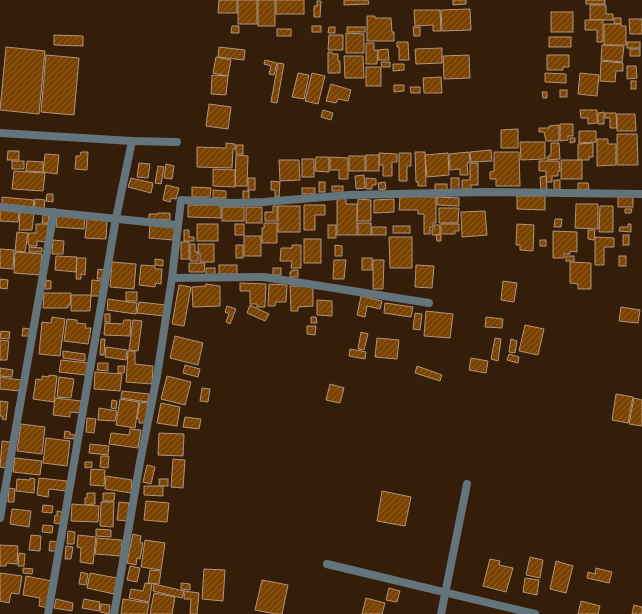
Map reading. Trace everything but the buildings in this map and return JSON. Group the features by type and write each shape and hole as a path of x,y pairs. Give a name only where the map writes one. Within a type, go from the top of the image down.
{"street":[{"path":"0,133 132,141 177,142"},
{"path":"48,614 116,218 132,141"},
{"path":"114,614 140,462 157,376 172,278 181,200 232,203 264,202 356,194 486,192 642,194"},
{"path":"0,207 178,224"},
{"path":"0,518 54,212"},
{"path":"172,278 264,277 429,303"},
{"path":"441,614 467,484"},
{"path":"327,564 535,614"}]}
